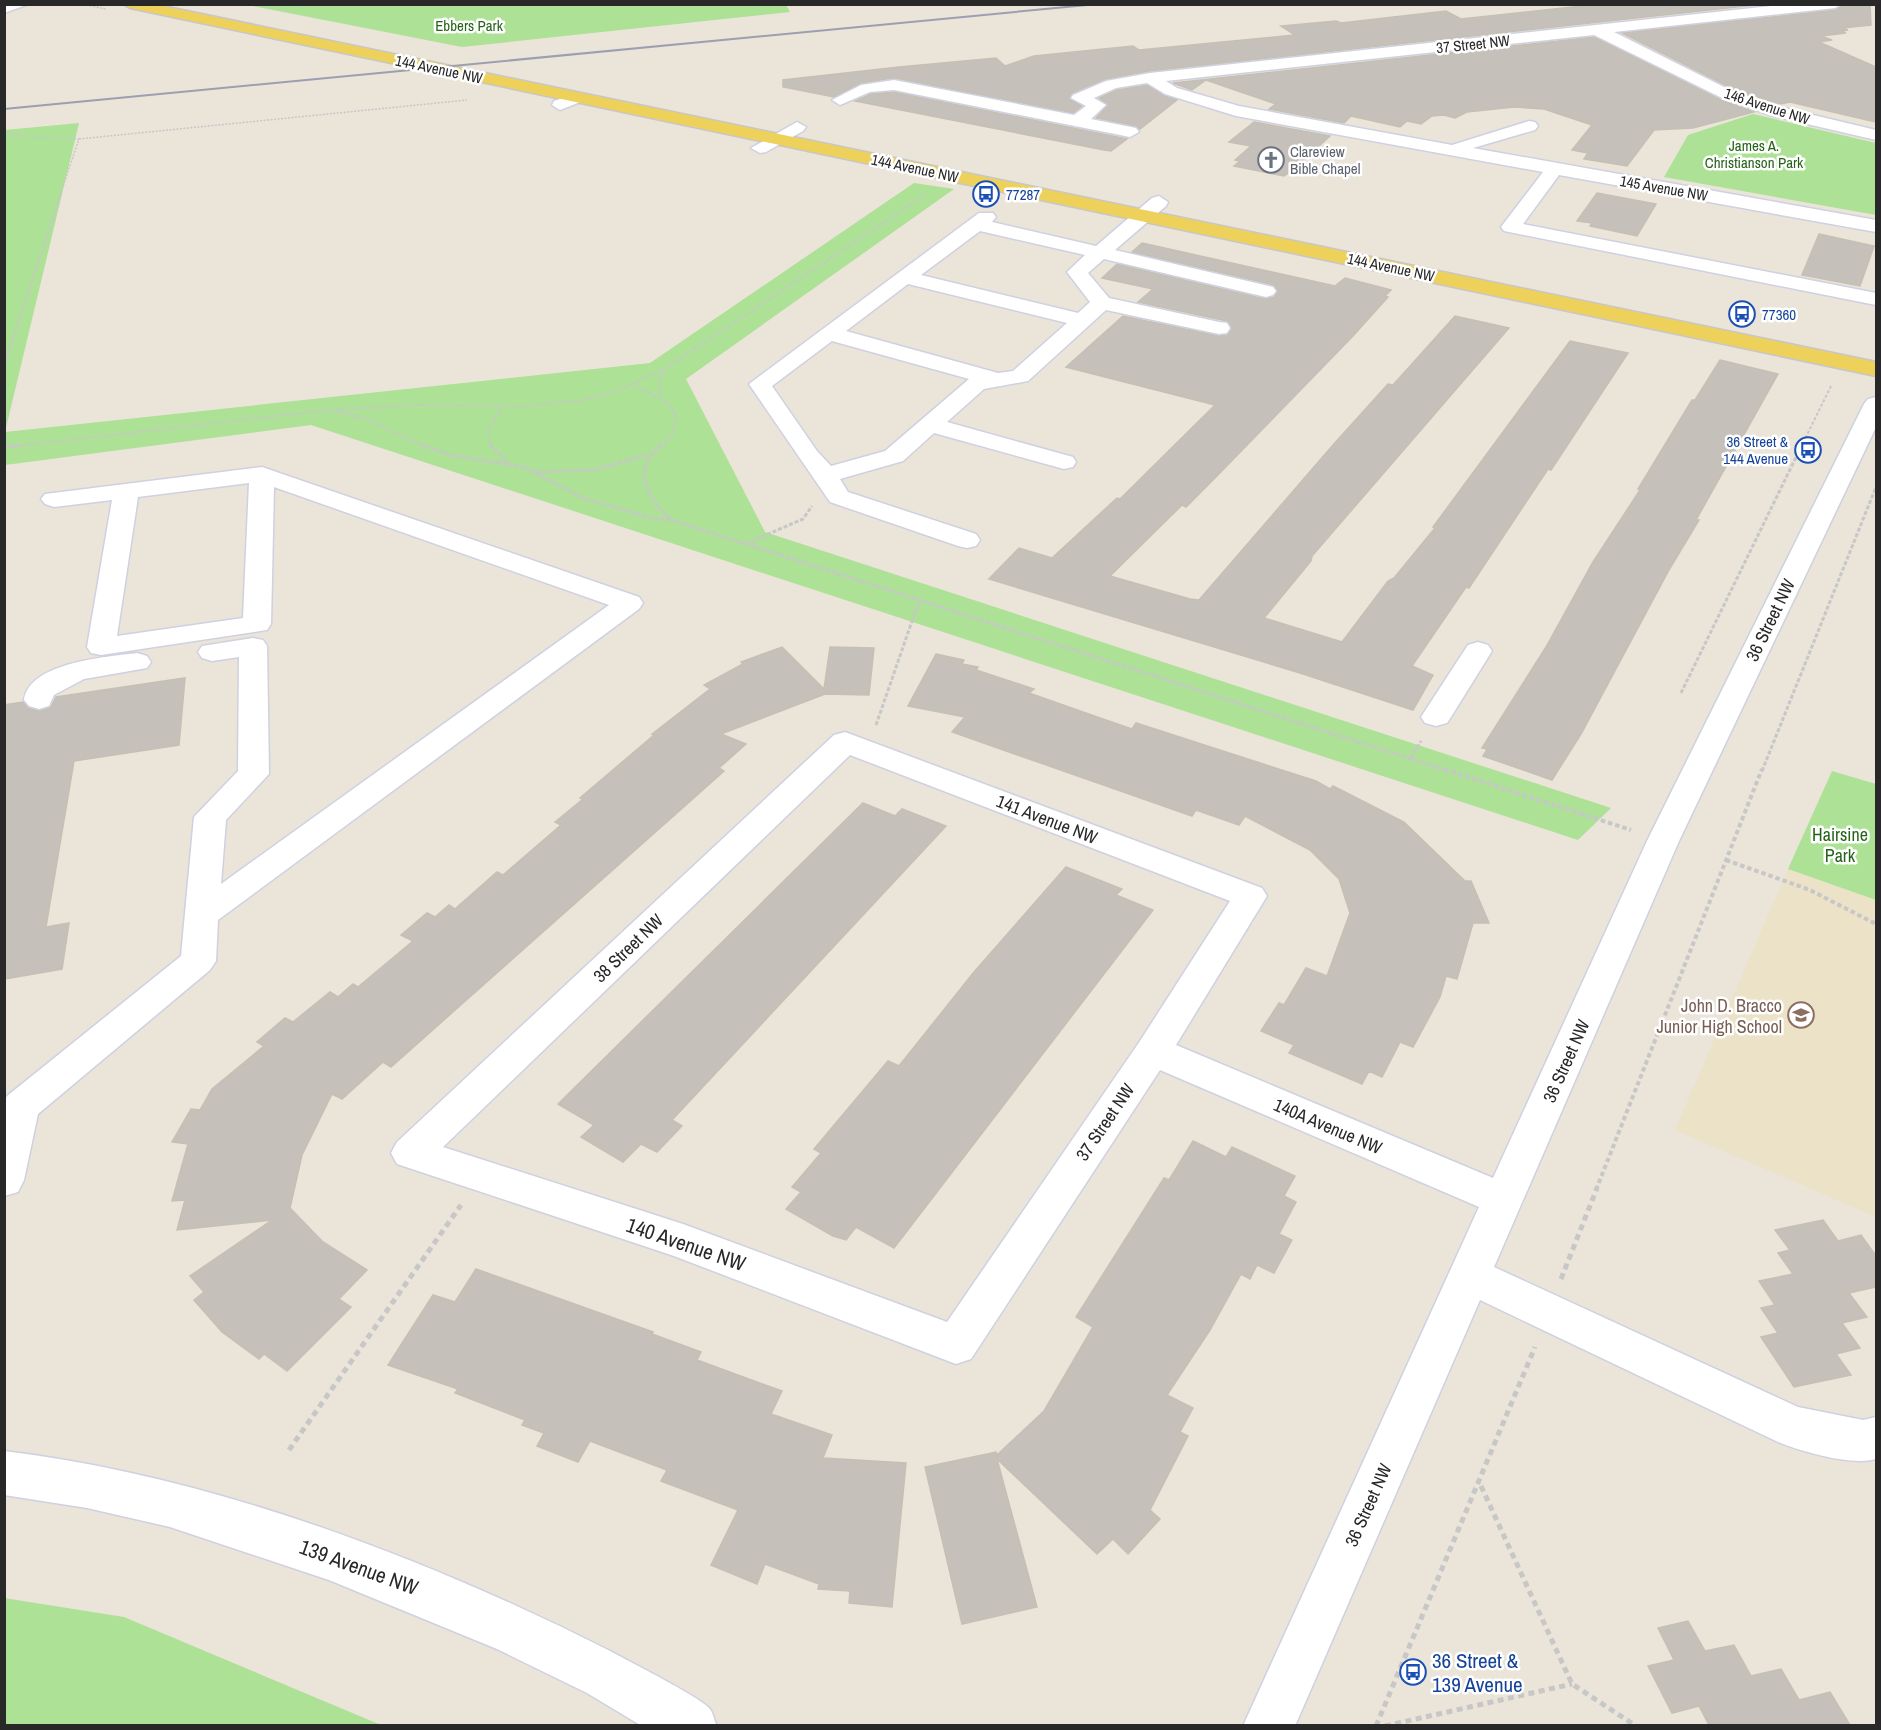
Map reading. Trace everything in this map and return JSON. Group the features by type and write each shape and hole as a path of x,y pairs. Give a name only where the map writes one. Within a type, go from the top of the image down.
{"main road":[{"name":"144 Avenue NW","path":"130,4 768,143 1142,215 1876,369"},
{"name":"144 Avenue NW","path":"198,4 1447,261"}],"street":[{"path":"4,9 22,4"},
{"name":"37 Street NW","path":"1077,121 1098,105 1073,97 1112,84 1150,78 1835,4"},
{"name":"146 Avenue NW","path":"1598,30 1728,95 1779,112 1876,135"},
{"name":"145 Avenue NW","path":"1150,78 1171,92 1236,111 1876,226"},
{"path":"840,100 867,88 894,85 950,88 976,84"},
{"path":"950,88 1016,109 1130,132"},
{"path":"1016,109 1046,98"},
{"name":"145 Avenue NW","path":"1451,149 1529,126"},
{"path":"768,143 796,127"},
{"path":"1555,168 1511,227 1876,299"},
{"path":"1159,202 1077,272 1102,303 1219,328"},
{"path":"967,540 839,498 826,475 808,456 760,384 981,220 1099,253 1266,291"},
{"path":"905,277 1083,321"},
{"path":"826,475 894,456 977,384 1020,376 1102,303"},
{"path":"829,333 997,380"},
{"name":"36 Street NW","path":"1269,1725 1664,841 1876,404"},
{"path":"930,425 1064,462"},
{"path":"5,1172 21,1107 198,961 210,818 253,774 255,635 262,474"},
{"path":"54,499 262,474 629,603 201,916"},
{"path":"126,491 101,646 255,635"},
{"path":"39,700 40,692 54,679 86,669 255,635"},
{"path":"1436,717 1478,651"},
{"name":"141 Avenue NW","path":"856,746 1250,896"},
{"name":"38 Street NW","path":"411,1153 856,746"},
{"name":"37 Street NW","path":"956,1345 1153,1051 1250,896"},
{"name":"140A Avenue NW","path":"1153,1051 1504,1200"},
{"name":"140 Avenue NW","path":"411,1153 683,1241 956,1345"},
{"path":"1471,1276 1794,1427 1863,1441 1876,1438"},
{"name":"139 Avenue NW","path":"4,1473 144,1498 260,1531 424,1590 541,1642 650,1700 691,1725"}],"path":[{"path":"4,135 79,139 471,100"},
{"path":"4,367 79,139"},
{"path":"4,447 328,410 435,405 501,408 574,404 635,386 665,369 929,192"},
{"path":"661,396 659,382 665,369"},
{"path":"533,472 594,472 627,464 649,455 672,435 677,423 672,405 661,396 635,386"},
{"path":"501,408 493,418 485,436 488,446 510,463"},
{"path":"328,410 367,419 421,445 450,455 510,463 533,472 583,498 651,518 672,520 919,602 1635,831"},
{"path":"649,455 644,473 645,488 658,510 672,520"},
{"path":"744,545 803,519 826,475"},
{"path":"1376,1725 1442,1567 1480,1485 1726,860 1876,487"},
{"path":"856,746 919,602"},
{"path":"1726,860 1810,890 1876,924"},
{"path":"289,1450 482,1176"},
{"path":"1480,1485 1572,1684 1636,1725"},
{"path":"1385,1725 1572,1684"}],"shaded area":[{"name":"John D. Bracco Junior High School","path":"1788,869 1876,900 1876,1217 1675,1130"}],"green space":[{"name":"Ebbers Park","path":"247,5 786,5 790,12 462,47"},
{"name":"James A. Christianson Park","path":"1753,114 1876,143 1876,215 1664,177 1688,135"},
{"path":"79,123 5,432 5,130"},
{"path":"914,183 954,189 686,379 765,532 1611,808 1578,840 311,425 5,465 5,432 650,363"},
{"name":"Hairsine Park","path":"1832,771 1876,784 1876,900 1788,869"},
{"path":"4,1598 124,1617 381,1725 5,1725"}],"building":[{"path":"1600,4 1764,4 1150,71 1106,79 1072,93 1069,99 1082,106 1073,113 894,78 861,83 834,97 783,87 783,80 899,67 996,58 1005,66 1034,56 1133,46 1139,50 1295,35 1281,26 1336,21 1341,23 1446,11 1461,19"},
{"path":"1844,4 1870,4 1871,25 1842,28 1848,30 1841,31 1846,33 1821,36 1832,40 1819,42 1876,67 1876,122 1790,102 1780,104 1735,90 1622,33 1835,10"},
{"path":"1594,37 1721,100 1754,112 1693,128 1654,130 1627,166 1584,159 1588,153 1572,150 1592,125 1544,109 1514,107 1467,112 1455,118 1444,115 1432,116 1421,124 1407,121 1400,127 1351,116 1344,123 1269,109 1276,104 1206,80 1192,90 1173,83"},
{"path":"1147,85 1177,100 1140,129 1136,126 1096,118 1108,105 1099,98 1117,90"},
{"path":"894,92 1127,139 1111,151 855,101 871,94"},
{"path":"1254,122 1330,136 1284,176 1234,166 1240,161 1235,160 1251,146 1229,142"},
{"path":"1597,193 1656,204 1637,236 1577,221"},
{"path":"1819,234 1874,246 1860,286 1802,275"},
{"path":"1142,243 1335,286 1345,278 1391,290 1385,296 1388,297 1353,336 1214,479 1186,507 1182,505 1110,576 1190,599 1199,600 1333,445 1388,384 1393,385 1455,316 1509,328 1312,556 1311,561 1264,618 1342,642 1388,581 1394,578 1435,528 1433,527 1570,341 1628,353 1551,470 1548,469 1469,588 1466,587 1412,666 1433,675 1413,710 1300,673 989,579 1019,548 1052,558 1117,498 1120,499 1215,405 1066,367 1123,316 1219,336 1227,335 1232,329 1227,321 1138,302 1153,289 1102,278 1117,264 1265,299 1274,297 1278,292 1274,285 1132,252"},
{"path":"1720,360 1778,374 1696,520 1699,520 1669,570 1581,734 1552,780 1483,756 1487,749 1482,748 1546,647 1593,562 1640,490 1638,489 1692,400 1695,400"},
{"path":"782,647 824,689 830,647 874,648 869,695 825,694 721,734 746,744 719,768 724,771 391,1067 383,1062 342,1099 332,1094 302,1155 290,1208 323,1242 367,1270 339,1299 351,1307 287,1371 264,1354 259,1359 222,1332 194,1300 204,1292 190,1276 272,1220 177,1230 185,1200 172,1201 188,1144 172,1142 191,1109 200,1110 212,1089 264,1046 257,1042 285,1018 293,1022 330,992 338,997 353,984 358,987 413,941 401,935 427,913 435,917 449,905 455,909 497,872 503,875 561,825 555,822 583,799 580,798 654,735 652,734 710,689 704,685 743,664 741,662"},
{"path":"936,654 964,660 962,664 978,667 976,670 1034,689 1029,693 1132,729 1136,723 1316,781 1330,789 1333,786 1404,822 1465,881 1471,881 1489,923 1473,923 1457,979 1446,976 1440,997 1413,1047 1400,1042 1382,1077 1369,1071 1362,1084 1289,1053 1294,1045 1261,1031 1279,1003 1284,1005 1306,968 1327,976 1350,913 1339,879 1310,850 1245,816 1239,825 1196,810 1192,816 952,732 965,717 908,706"},
{"path":"185,678 179,745 74,761 46,927 69,923 62,969 4,979 4,705 23,702 28,708 40,711 51,707 56,697"},
{"path":"863,803 895,816 902,809 946,826 672,1120 682,1126 657,1152 641,1144 623,1162 581,1137 594,1125 558,1104"},
{"path":"1066,867 1122,889 1116,895 1153,910 894,1248 856,1227 846,1240 833,1236 786,1209 801,1192 792,1187 821,1153 814,1149 888,1061 899,1066 974,972"},
{"path":"1193,1141 1226,1157 1232,1147 1295,1176 1284,1196 1296,1202 1279,1234 1292,1240 1274,1273 1257,1265 1250,1279 1241,1274 1210,1330 1167,1395 1193,1408 1180,1432 1188,1436 1150,1510 1160,1519 1128,1554 1113,1539 1097,1554 997,1459 1037,1607 962,1624 925,1467 996,1452 997,1455 1044,1411 1093,1327 1076,1317 1164,1178 1169,1180"},
{"path":"1823,1220 1838,1241 1861,1235 1876,1256 1876,1287 1849,1293 1867,1317 1842,1323 1860,1348 1836,1354 1851,1375 1794,1387 1761,1337 1778,1333 1761,1308 1775,1305 1759,1281 1793,1274 1778,1253 1790,1250 1775,1230"},
{"path":"476,1269 653,1332 652,1334 701,1352 697,1360 782,1391 771,1414 832,1435 823,1458 906,1463 892,1607 849,1603 850,1591 818,1589 819,1584 765,1564 757,1584 711,1565 738,1510 661,1481 667,1470 590,1441 578,1462 537,1446 544,1433 522,1425 525,1420 455,1393 458,1389 388,1365 433,1295 455,1302"},
{"path":"1688,1621 1705,1651 1734,1645 1751,1676 1781,1669 1799,1700 1830,1692 1850,1725 1709,1725 1699,1706 1672,1713 1648,1666 1674,1660 1658,1628"}],"railway":[{"path":"4,109 1098,4"}],"place":[{"name":"Clareview Bible Chapel","path":"1271,160"},
{"name":"77287","path":"986,194"},
{"name":"77360","path":"1742,314"},
{"name":"36 Street & 144 Avenue","path":"1808,450"},
{"name":"John D. Bracco Junior High School","path":"1801,1015"},
{"name":"36 Street & 139 Avenue","path":"1413,1672"}]}
